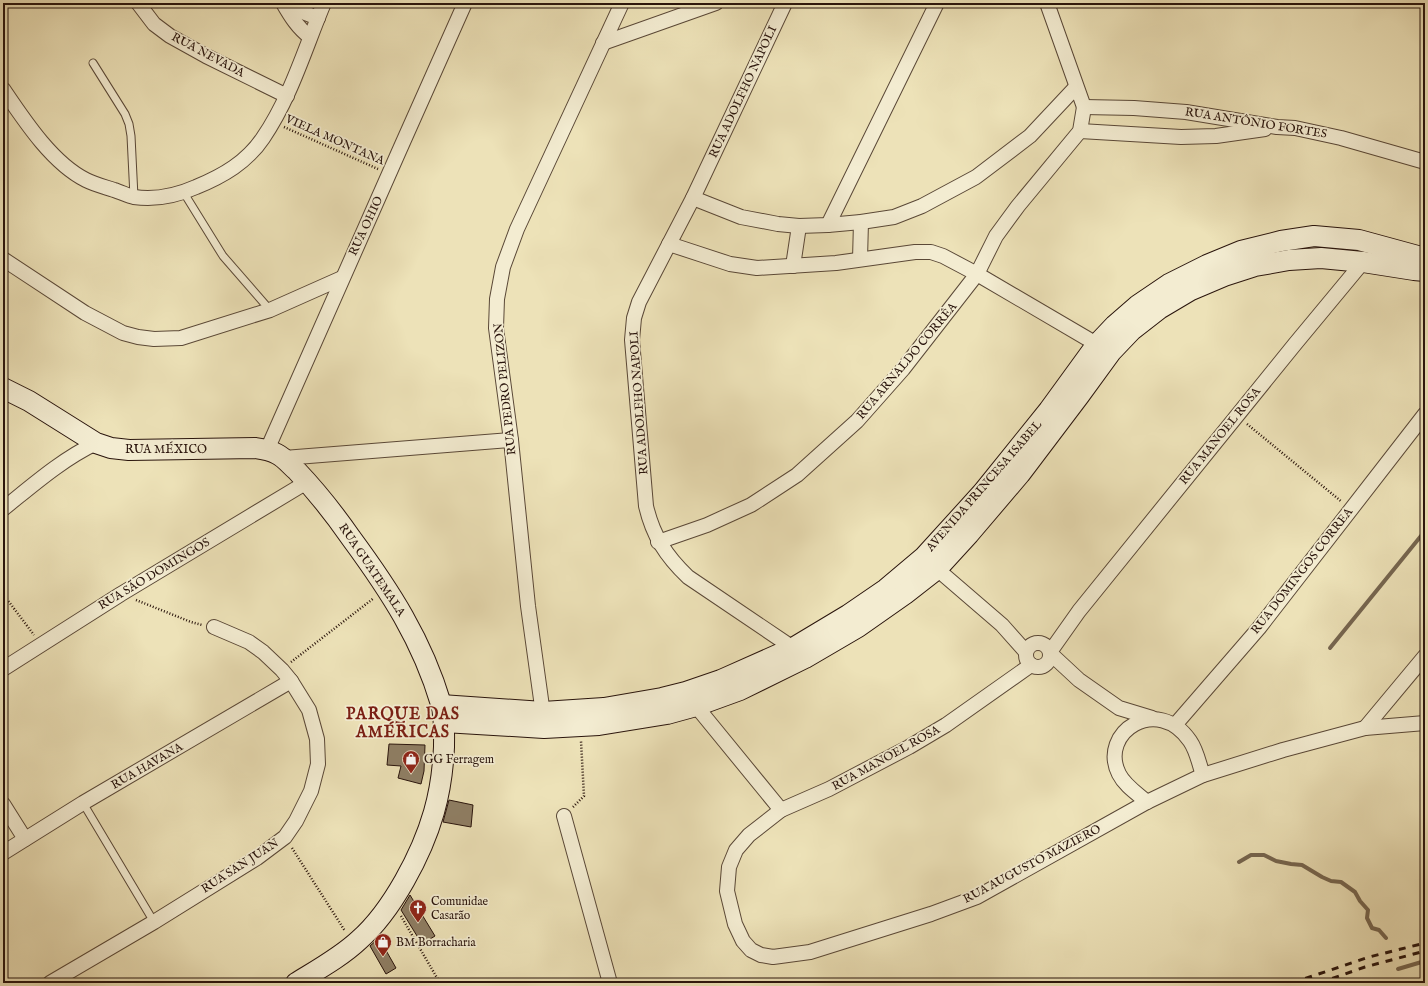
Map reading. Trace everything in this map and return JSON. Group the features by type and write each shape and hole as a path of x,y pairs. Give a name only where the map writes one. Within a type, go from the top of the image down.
{"main road":[{"name":"AVENIDA PRINCESA ISABEL","path":"544,720 662,698 686,692 721,680 793,648 930,563 970,534 1020,474 1079,396 1115,325 1138,305 1169,284 1206,265 1241,251 1281,241 1314,236 1359,240 1425,258"},
{"name":"AVENIDA PRINCESA ISABEL","path":"1104,348 1132,330 1159,309 1191,290 1224,276 1254,266 1289,260 1321,258 1363,262 1425,271"},
{"name":"RUA MÉXICO","path":"3,388 29,401 96,443 111,448 129,450 268,452"},
{"name":"RUA GUATEMALA","path":"268,452 307,482 336,516 387,588 420,647 442,713 443,769 434,812 419,852 392,902 371,929 358,941 340,955 296,983"},
{"name":"AVENIDA PRINCESA ISABEL","path":"442,713 544,720 580,726 599,725 667,714 696,706 740,690 805,658 858,628 905,594 930,563"}],"street":[{"name":"RUA NEVADA","path":"138,3 154,24 170,36 206,56 287,96"},
{"path":"283,3 297,25 310,37"},
{"path":"289,3 300,11 318,18"},
{"path":"3,89 39,139 62,163 86,180 134,197 165,196 184,193 231,170 248,156 263,138 287,96 324,3"},
{"name":"RUA OHIO","path":"268,452 342,278 465,3"},
{"name":"RUA PEDRO PELIZON","path":"544,720 528,606 496,328 497,299 503,267 517,229 622,3"},
{"path":"603,43 716,3"},
{"name":"RUA ADOLFHO NAPOLI","path":"785,3 693,198 639,302 634,318 632,340 646,506 650,522 658,542 673,563 688,577 793,648"},
{"path":"828,225 937,3"},
{"path":"1047,3 1084,107 1080,131 1181,137 1216,136 1277,127"},
{"path":"693,198 741,217 778,224 799,226 861,222 894,217 922,206 976,177 1030,136 1076,87"},
{"name":"RUA ANTÔNIO FORTES","path":"1084,107 1134,108 1186,112 1277,127 1295,128 1341,138 1425,162"},
{"name":"RUA ARNALDO CORRÊA","path":"658,542 707,525 751,505 797,475 857,421 904,369 977,274 996,236 1018,206 1080,131"},
{"path":"860,259 861,222"},
{"path":"793,266 799,226"},
{"path":"669,244 730,264 757,268 793,266 915,252 931,252 943,256 977,274 1104,348"},
{"path":"3,259 85,313 123,333 154,339 181,338 270,310 342,278"},
{"name":"RUA MANOEL ROSA","path":"1051,653 1079,611 1363,262"},
{"name":"RUA DOMINGOS CORREA","path":"1175,725 1259,628 1350,508 1425,414"},
{"name":"RUA MÉXICO","path":"268,452 510,440"},
{"path":"3,509 58,465 77,452 96,443"},
{"name":"RUA SÃO DOMINGOS","path":"3,669 121,594 307,482"},
{"path":"930,563 1034,654 1079,680 1119,708 1155,719"},
{"name":"RUA MANOEL ROSA","path":"781,810 828,789 909,747 946,725 986,697 1079,611"},
{"name":"RUA SAN JUAN","path":"50,983 154,922 257,858 285,837 296,822 311,791 318,764 317,739 310,710 291,681 263,652 249,642 214,627"},
{"path":"1034,654 1046,645 1051,653 1079,680"},
{"path":"1365,728 1425,656"},
{"name":"RUA HAVANA","path":"3,853 291,681"},
{"path":"696,706 781,810"},
{"path":"1119,708 1124,721 1124,727 1116,750 1116,762 1119,775 1127,785 1148,802"},
{"path":"1120,738 1129,727 1141,721 1162,719 1175,725 1190,741 1196,751 1203,775"},
{"name":"RUA AUGUSTO MAZIERO","path":"781,810 749,835 736,850 729,867 726,891 735,924 743,941 751,950 761,955 773,958 810,952 931,914 977,897 1148,802 1203,775 1283,750 1365,728 1425,723"},
{"path":"3,804 25,839"},
{"path":"564,816 610,983"}],"lane":[{"path":"93,63 129,124 134,197"},
{"path":"184,193 223,256 270,310"},
{"path":"83,804 154,922"}],"path":[{"name":"VIELA MONTANA","path":"272,122 389,174"},
{"path":"1237,416 1350,508"},
{"path":"282,670 387,588"},
{"path":"3,594 40,645"},
{"path":"121,594 191,622 214,627"},
{"path":"564,816 584,796 580,726"},
{"path":"285,837 340,924"},
{"path":"392,902 440,983"}],"building":[{"path":"389,744 425,745 424,771 421,784 398,778 401,766 387,765"},
{"path":"449,800 473,805 471,827 443,822"},
{"name":"Comunidae Casarão","path":"410,895 435,936 422,944 401,910"},
{"name":"BM Borracharia","path":"379,938 396,968 386,974 370,946"}],"waterway":[{"path":"1330,648 1425,531"},
{"path":"1239,862 1251,855 1264,855 1276,861 1302,865 1331,881 1341,882 1355,892 1360,901 1368,910 1367,918 1372,928 1379,930 1386,938"},
{"path":"1398,969 1425,961"}],"railway":[{"path":"1292,983 1369,957 1425,943"},
{"path":"1319,983 1365,967 1425,951"}],"place":[{"name":"GG Ferragem","path":"411,774"},
{"name":"Comunidae Casarão","path":"418,923"},
{"name":"BM Borracharia","path":"383,957"}],"district":[{"name":"PARQUE DAS AMÉRICAS","path":"403,724"}]}
